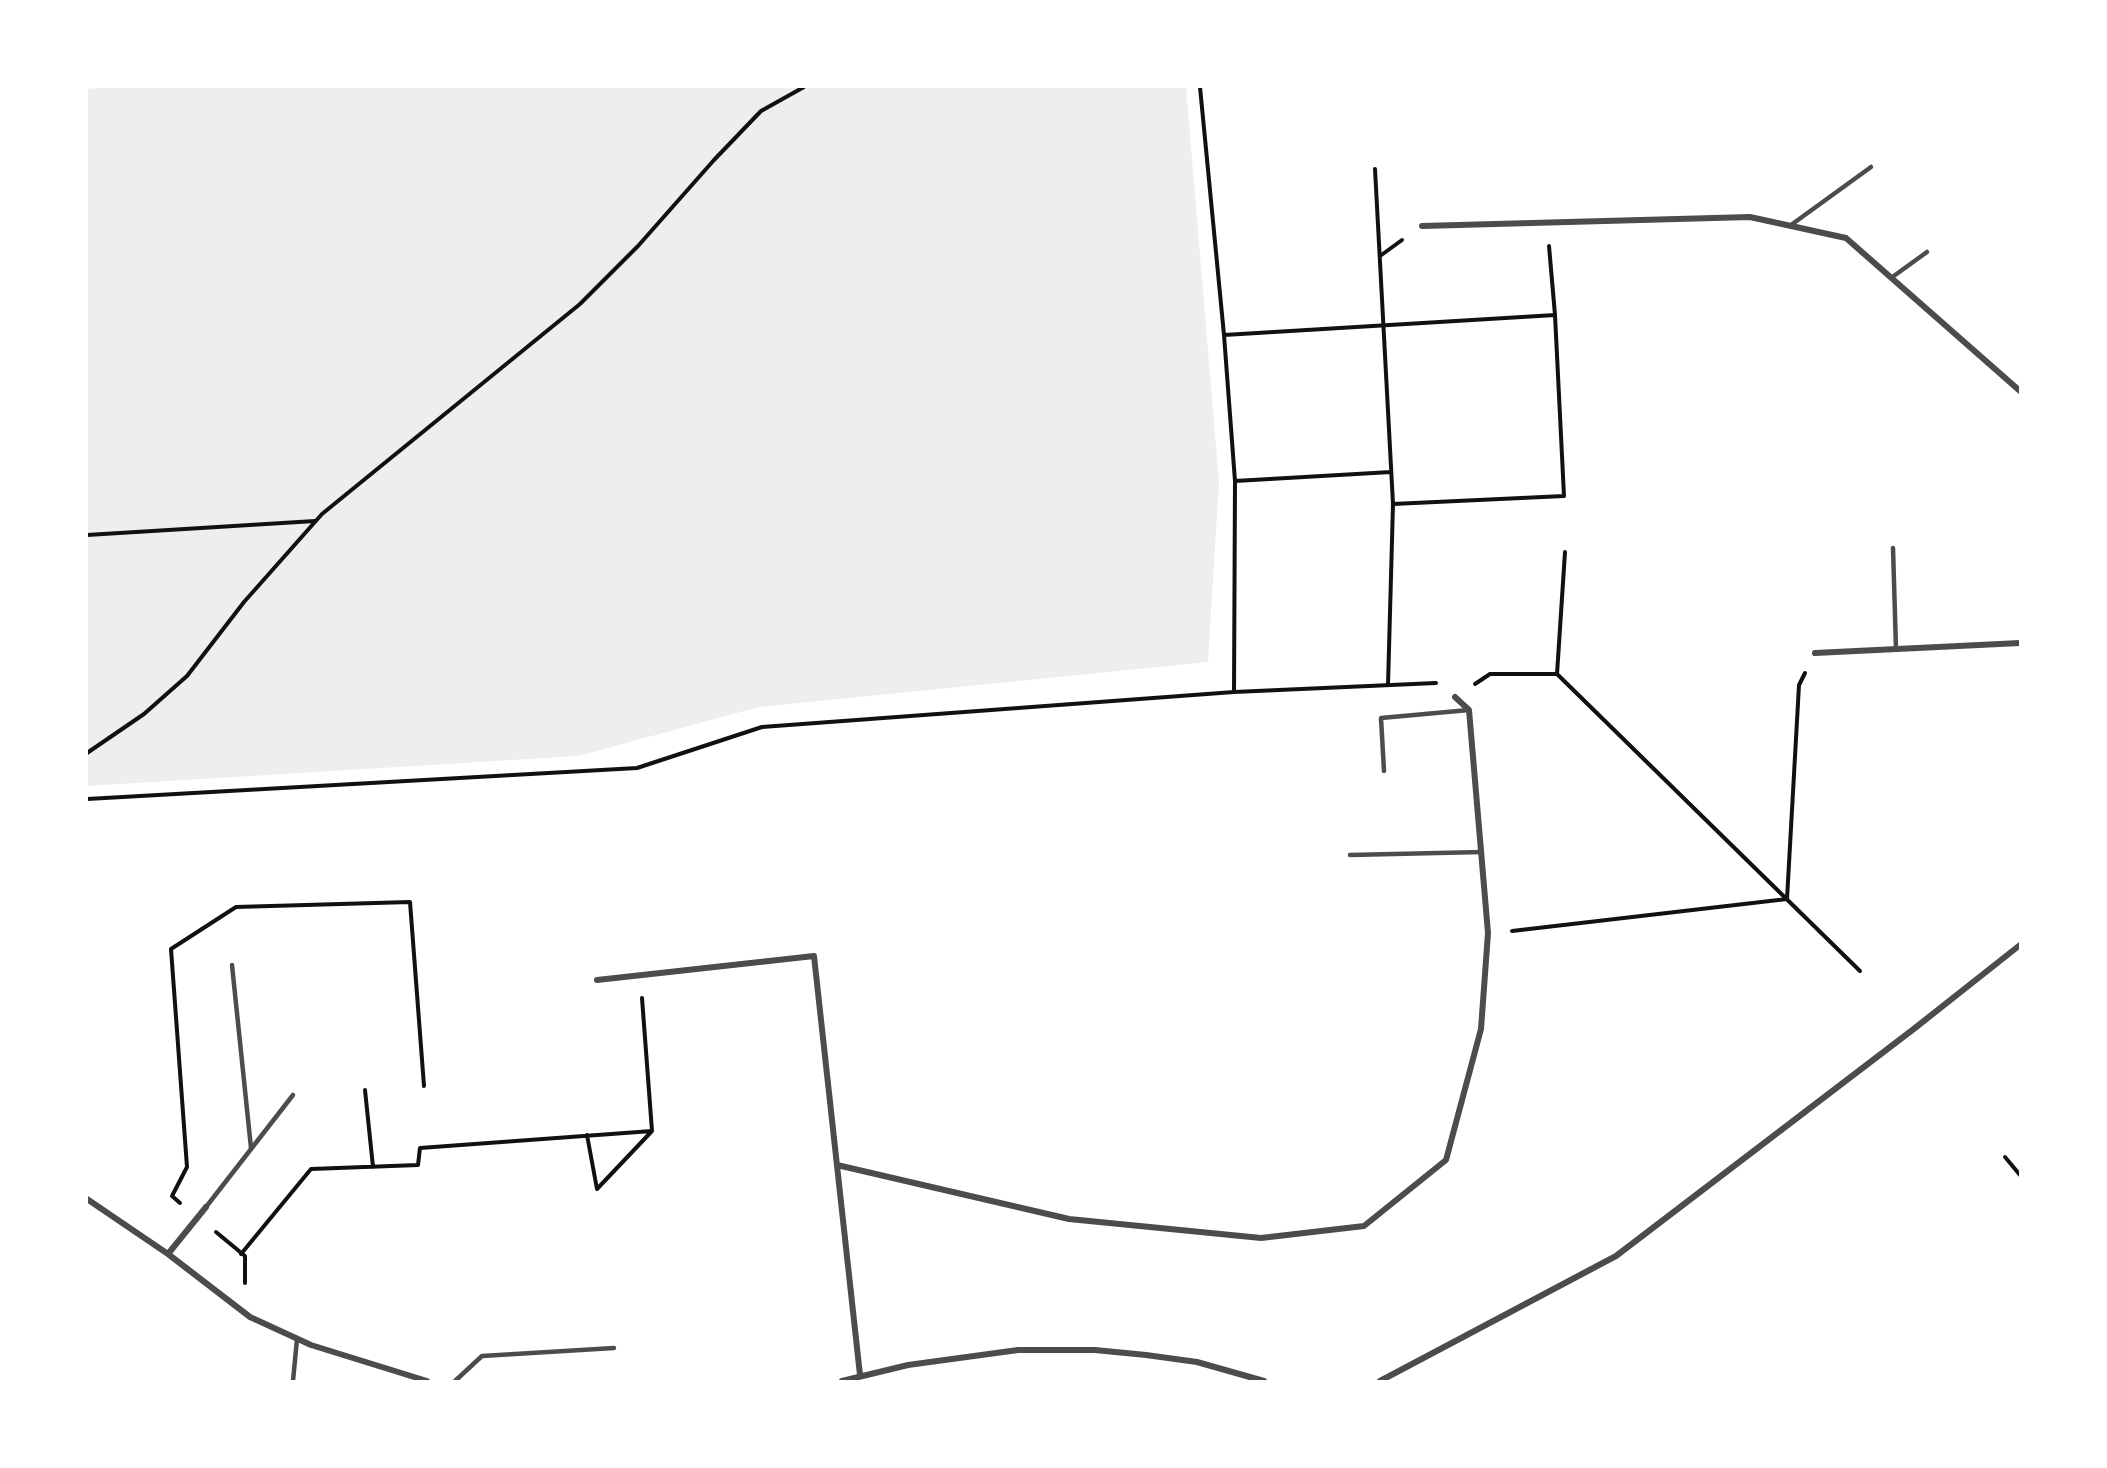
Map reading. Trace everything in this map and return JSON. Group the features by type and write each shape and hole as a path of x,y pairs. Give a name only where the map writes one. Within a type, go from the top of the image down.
{"street":[{"path":"1422,226 1750,216 1846,238 2020,391"},
{"path":"1815,653 2020,643"},
{"path":"837,1165 1069,1218 1261,1238 1364,1226 1446,1160 1481,1029 1488,933 1482,852 1469,710 1455,697"},
{"path":"1380,1381 1616,1256 2020,945"},
{"path":"597,980 814,956 860,1376"},
{"path":"87,1199 168,1254 250,1317 297,1339 427,1381"},
{"path":"168,1254 206,1207"},
{"path":"842,1381 908,1365 1018,1350 1095,1350 1197,1362 1264,1381"}],"lane":[{"path":"1790,226 1871,167"},
{"path":"1891,278 1927,252"},
{"path":"1893,548 1896,649"},
{"path":"1384,771 1381,718 1469,710"},
{"path":"1350,855 1482,852"},
{"path":"232,965 251,1148"},
{"path":"206,1207 293,1095"},
{"path":"293,1381 297,1339"},
{"path":"455,1381 482,1356 614,1348"}],"path":[{"path":"87,753 144,714 187,676 244,602 322,514 580,304 638,246 761,111 804,87"},
{"path":"1200,87 1224,335 1235,481 1233,692"},
{"path":"1375,169 1392,504 1388,685"},
{"path":"1392,504 1564,496 1555,315 1547,222"},
{"path":"1224,335 1555,315"},
{"path":"1235,481 1391,472"},
{"path":"87,535 316,521"},
{"path":"1557,674 1565,552"},
{"path":"1787,899 1799,685 1815,653"},
{"path":"87,799 637,768 762,727 1233,692 1443,682 1455,697 1490,674 1557,674 1860,971"},
{"path":"1488,933 1787,899"},
{"path":"236,1306 246,1282 245,1256 172,1196 187,1167 171,950 236,907 410,902 424,1086"},
{"path":"587,1135 597,1189 652,1131 640,975"},
{"path":"365,1090 373,1167"},
{"path":"242,1254 311,1169 418,1165 420,1148 652,1131"},
{"path":"2005,1157 2020,1175"}],"shaded area":[{"path":"112,87 1186,87 1219,482 1208,662 759,707 578,756 87,786 87,89"}]}
